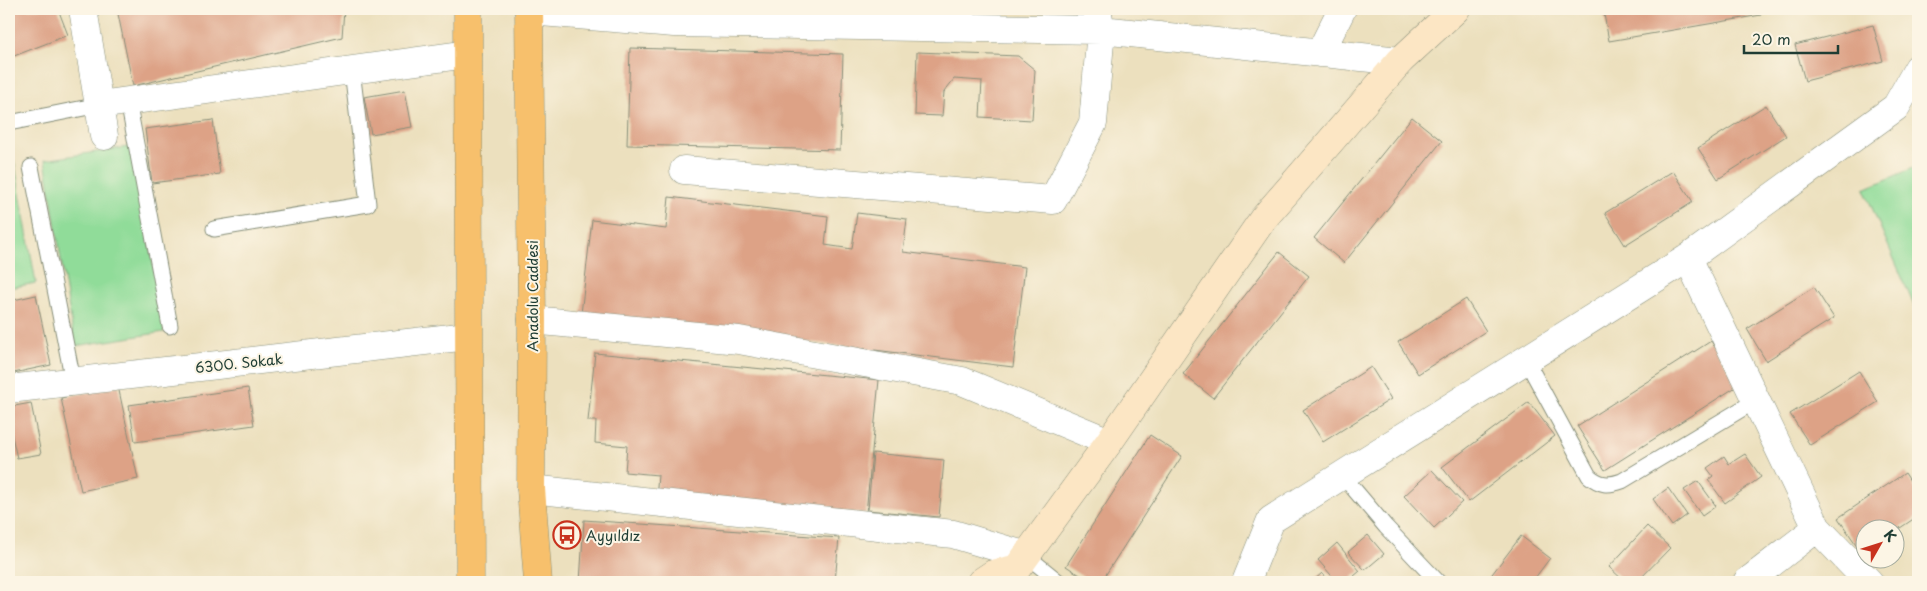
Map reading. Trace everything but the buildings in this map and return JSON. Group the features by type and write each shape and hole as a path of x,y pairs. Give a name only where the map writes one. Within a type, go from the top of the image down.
{"highway":[{"path":"468,9 470,582"},
{"name":"Anadolu Caddesi","path":"529,10 532,488 538,582"}],"street":[{"path":"83,9 104,136"},
{"path":"1320,52 1342,9"},
{"path":"981,582 994,574 1016,569 1109,442 1263,219 1400,61 1456,9"},
{"path":"529,10 642,14 674,23 728,16 1099,19 1320,52 1400,61"},
{"path":"684,170 1053,200 1093,123 1099,19"},
{"path":"99,105 468,54"},
{"path":"1246,582 1271,520 1688,258 1896,107 1918,68"},
{"path":"1688,258 1817,528 1869,582"},
{"path":"532,320 739,340 962,381 1109,442"},
{"name":"6300. Sokak","path":"9,389 468,336"},
{"path":"532,488 953,534 1016,569"},
{"path":"1746,582 1817,528"}],"lane":[{"path":"214,229 368,204 352,70"},
{"path":"128,101 170,326"},
{"path":"9,123 99,105"},
{"path":"31,167 73,381"},
{"path":"1526,360 1590,476 1596,482 1604,485 1622,481 1755,401"},
{"path":"1342,475 1386,527 1438,582"},
{"path":"1016,569 1059,582"}],"green space":[{"path":"134,146 164,332 75,346 45,160"},
{"path":"14,160 36,283 9,288 9,161"},
{"path":"1918,166 1918,315 1864,189"}],"place":[{"name":"Ayyıldız","path":"567,535"}]}
